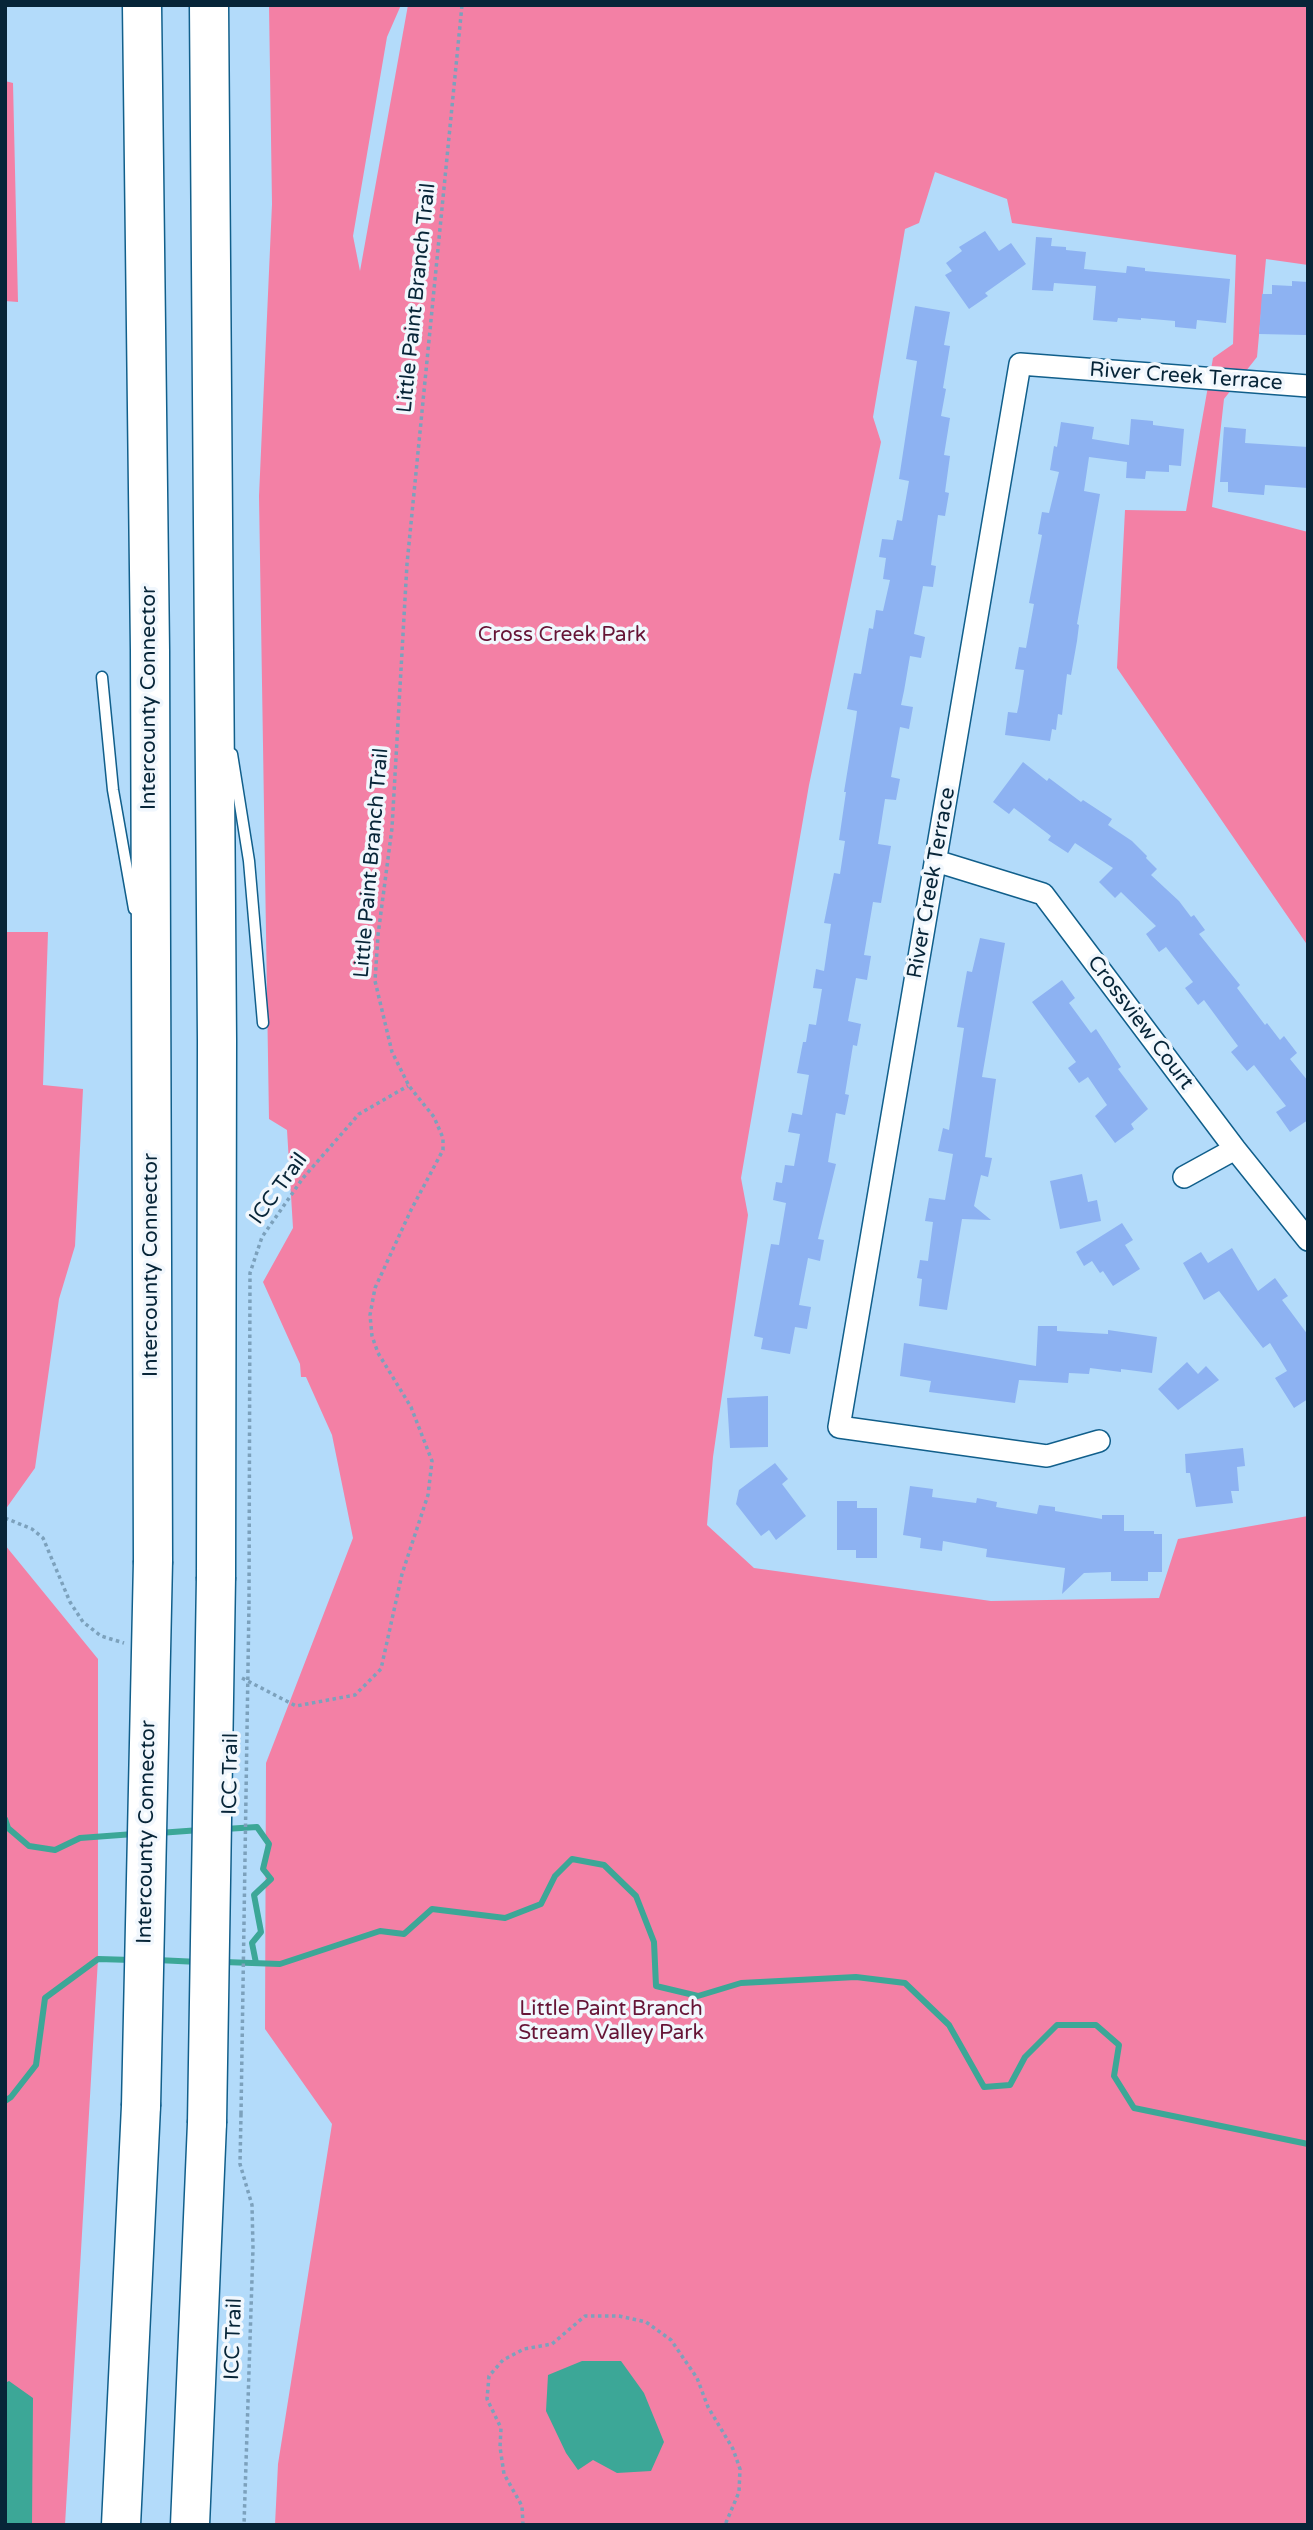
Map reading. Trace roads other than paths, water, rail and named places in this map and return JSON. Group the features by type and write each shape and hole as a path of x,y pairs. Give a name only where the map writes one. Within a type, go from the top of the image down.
{"highway":[{"name":"Intercounty Connector","path":"121,2525 141,2106 153,1561 149,622 142,5"},
{"path":"190,2525 224,2119 216,1577 218,1041 209,5"}],"street":[{"name":"River Creek Terrace","path":"1099,1441 1046,1456 839,1427 1020,365 1308,386"},
{"name":"Crossview Court","path":"936,861 1043,894 1235,1149 1308,1240"},
{"path":"1184,1178 1235,1149"}],"lane":[{"path":"215,657 226,721"},
{"path":"103,677 111,780 135,914"},
{"path":"231,747 251,873 264,1023"},
{"path":"140,941 150,994"}],"waterway":[{"path":"5,1819 8,1828 29,1846 55,1850 80,1838 134,1834"},
{"path":"225,1829 257,1827 269,1844 263,1869 271,1879 254,1895 261,1932 252,1943 256,1963"},
{"path":"159,1833 200,1830"},
{"path":"224,1962 280,1964 380,1931 404,1934 432,1909 505,1918 541,1904 555,1876 572,1859 604,1865 636,1896 654,1942 656,1986 698,1996 741,1983 856,1977 905,1983 949,2025 984,2087 1010,2085 1025,2057 1057,2025 1096,2025 1119,2045 1114,2076 1134,2108 1308,2144"},
{"path":"5,2101 36,2065 45,1998 98,1959 132,1960"},
{"path":"157,1960 199,1962"}],"park label":[{"name":"Cross Creek Park","path":"562,635"},
{"name":"Little Paint Branch Stream Valley Park","path":"611,2021"}]}
